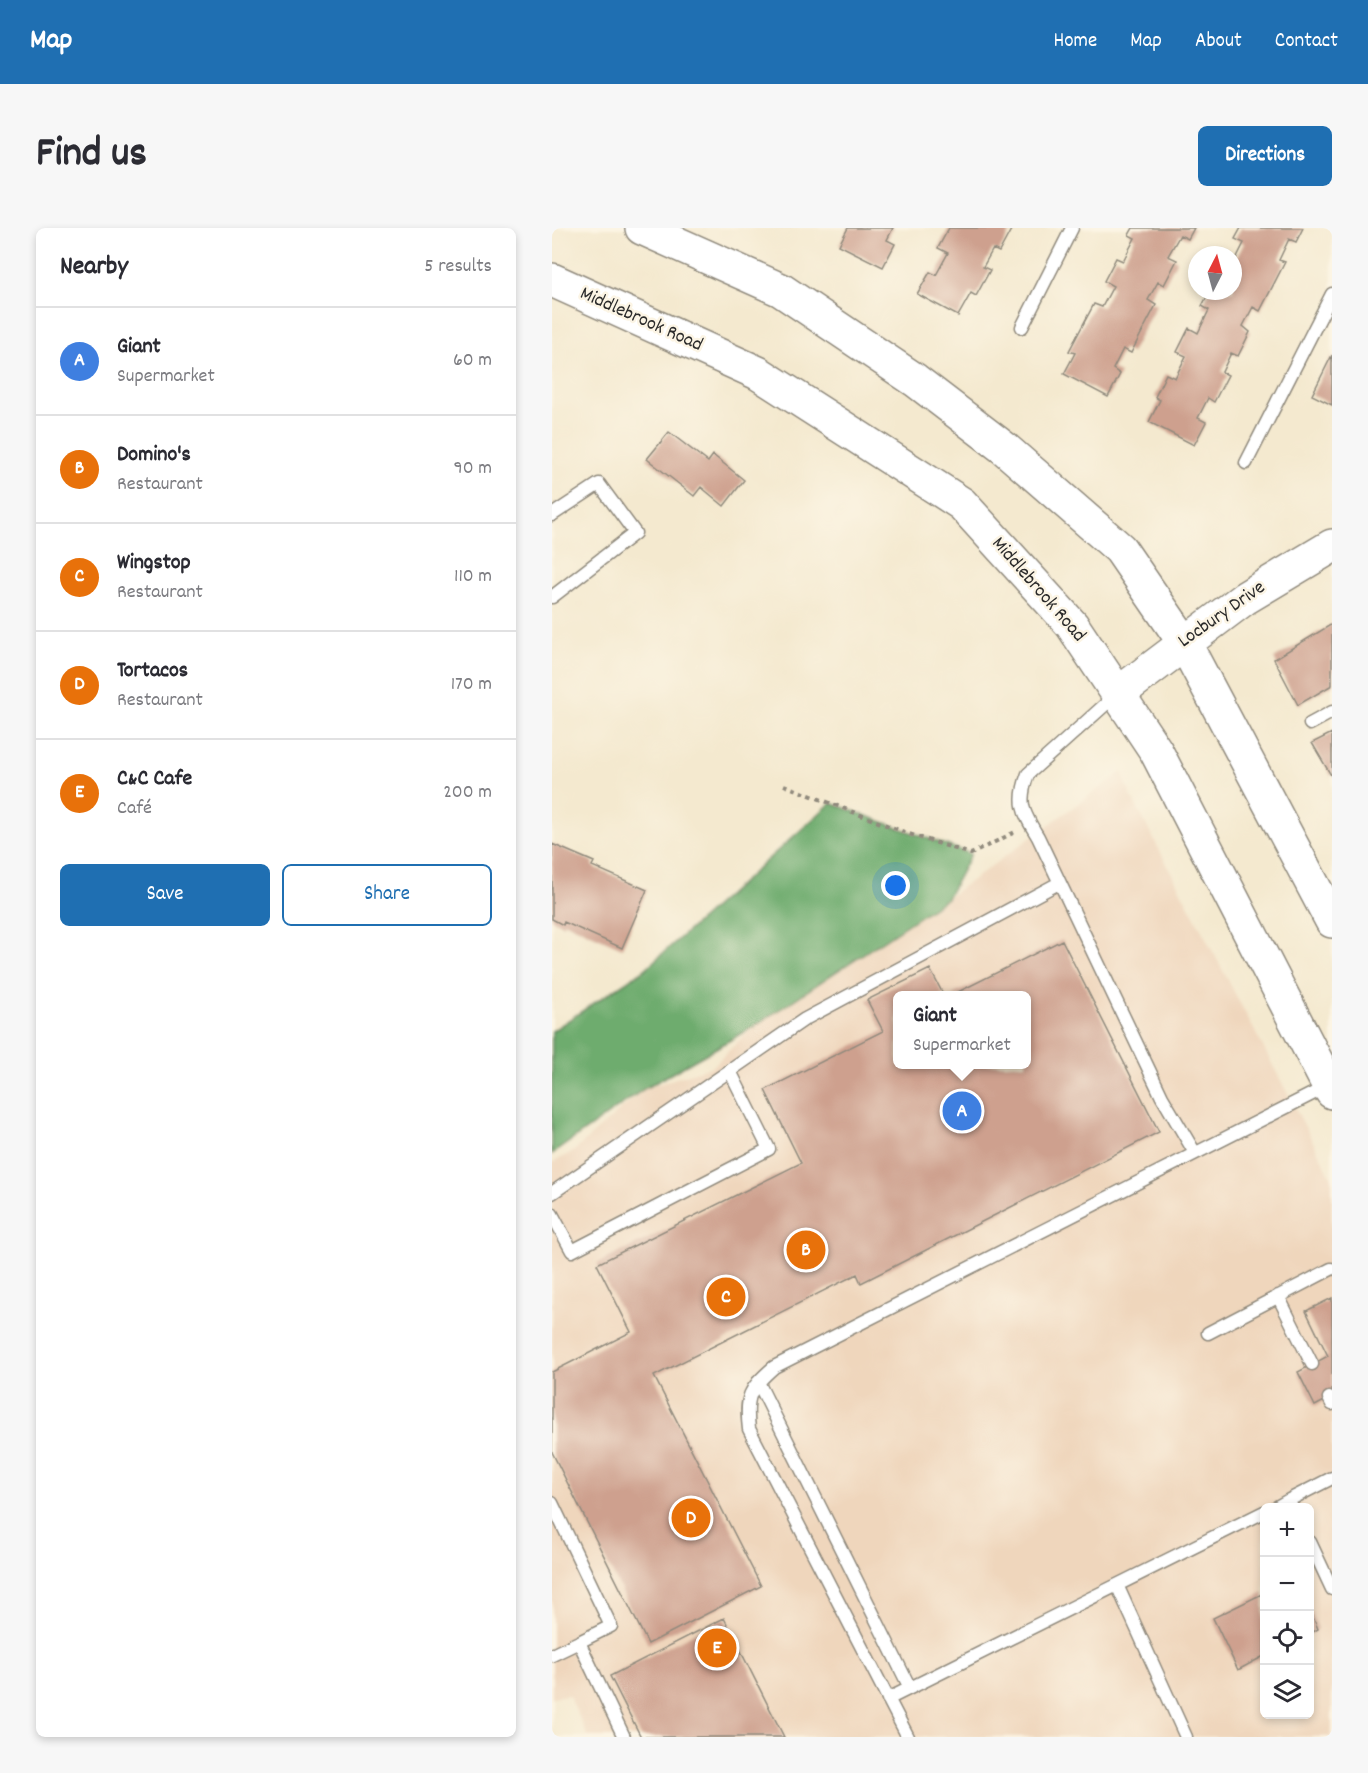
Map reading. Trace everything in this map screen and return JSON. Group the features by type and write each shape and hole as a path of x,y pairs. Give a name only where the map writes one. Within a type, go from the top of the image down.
{"main road":[{"path":"642,228 781,290 915,380 1004,448 1120,549 1184,642 1332,921"},
{"name":"Middlebrook Road","path":"552,280 758,373 962,504 1072,626 1156,751 1330,1089"},
{"name":"Locbury Drive","path":"1119,693 1184,642 1279,575 1332,546"}],"lane":[{"path":"1022,327 1072,228"},
{"path":"1246,463 1332,294"},
{"path":"552,515 599,484 635,533 552,597"},
{"path":"1119,693 1028,774 1021,792 1023,813 1031,824 1162,1097 1195,1154"},
{"path":"1310,723 1332,712"},
{"path":"552,1193 805,1019 1059,883"},
{"path":"552,1214 572,1251 769,1149 730,1071"},
{"path":"908,1737 749,1430 746,1404 758,1382 774,1366 1195,1154 1330,1089"},
{"path":"1208,1333 1331,1269"},
{"path":"1278,1296 1312,1364"},
{"path":"758,1382 910,1688"},
{"path":"1293,1503 1332,1478"},
{"path":"552,1503 611,1626 552,1655"},
{"path":"888,1699 1260,1514"},
{"path":"1314,1550 1332,1588"},
{"path":"1117,1585 1186,1737"},
{"path":"579,1642 624,1737"}],"path":[{"path":"784,785 909,834 971,854 1031,824"}],"shaded area":[{"path":"1122,772 1130,794 1332,1178 1332,1737 588,1737 569,1695 552,1697 552,1163 574,1151 644,1089 713,1066 753,1027 947,898"}],"green space":[{"path":"831,803 971,854 947,898 753,1027 644,1089 552,1154 552,1031 644,970"}],"building":[{"path":"848,228 893,228 887,240 895,244 883,267 839,245"},
{"path":"949,228 1012,228 999,252 993,249 983,267 990,270 976,296 971,293 958,316 917,294 930,272 936,275 948,253 938,248"},
{"path":"1133,228 1194,228 1188,239 1180,235 1168,256 1177,260 1164,285 1158,282 1148,300 1156,305 1131,353 1123,349 1113,369 1120,374 1108,397 1064,374 1075,353 1069,351 1094,304 1102,307 1113,286 1104,281 1116,258 1123,261 1135,238 1129,235"},
{"path":"1241,228 1303,228 1296,242 1289,239 1279,260 1285,262 1260,311 1253,307 1243,326 1250,332 1238,356 1231,353 1222,372 1228,375 1214,402 1208,398 1198,418 1206,422 1194,445 1149,422 1160,400 1155,397 1166,374 1175,378 1186,356 1177,352 1189,328 1198,333 1209,310 1202,306 1205,300 1242,300 1242,247 1244,243 1235,239"},
{"path":"1332,355 1332,405 1312,395"},
{"path":"669,432 708,462 713,455 744,480 724,506 701,487 694,496 647,459"},
{"path":"1332,624 1332,685 1298,705 1274,659"},
{"path":"1332,733 1332,777 1312,743"},
{"path":"552,844 594,862 592,866 647,890 622,948 564,922 563,925 552,919"},
{"path":"1062,940 1159,1132 861,1283 857,1274 654,1376 761,1586 648,1644 552,1452 552,1372 631,1332 597,1264 801,1163 765,1090 883,1031 867,1000 930,969 941,991 893,991 893,1069 1031,1069 1031,991 960,991"},
{"path":"1332,1298 1332,1397 1315,1406 1298,1372 1328,1356 1306,1311"},
{"path":"1260,1595 1260,1658 1238,1670 1213,1618"},
{"path":"724,1618 784,1737 641,1737 610,1676"},
{"path":"1314,1620 1318,1629 1314,1632"}],"place":[{"name":"Giant","path":"962,1111"},
{"name":"Domino's","path":"806,1250"},
{"name":"Wingstop","path":"726,1297"},
{"name":"Tortacos","path":"691,1518"},
{"name":"C&C Cafe","path":"717,1648"}]}
